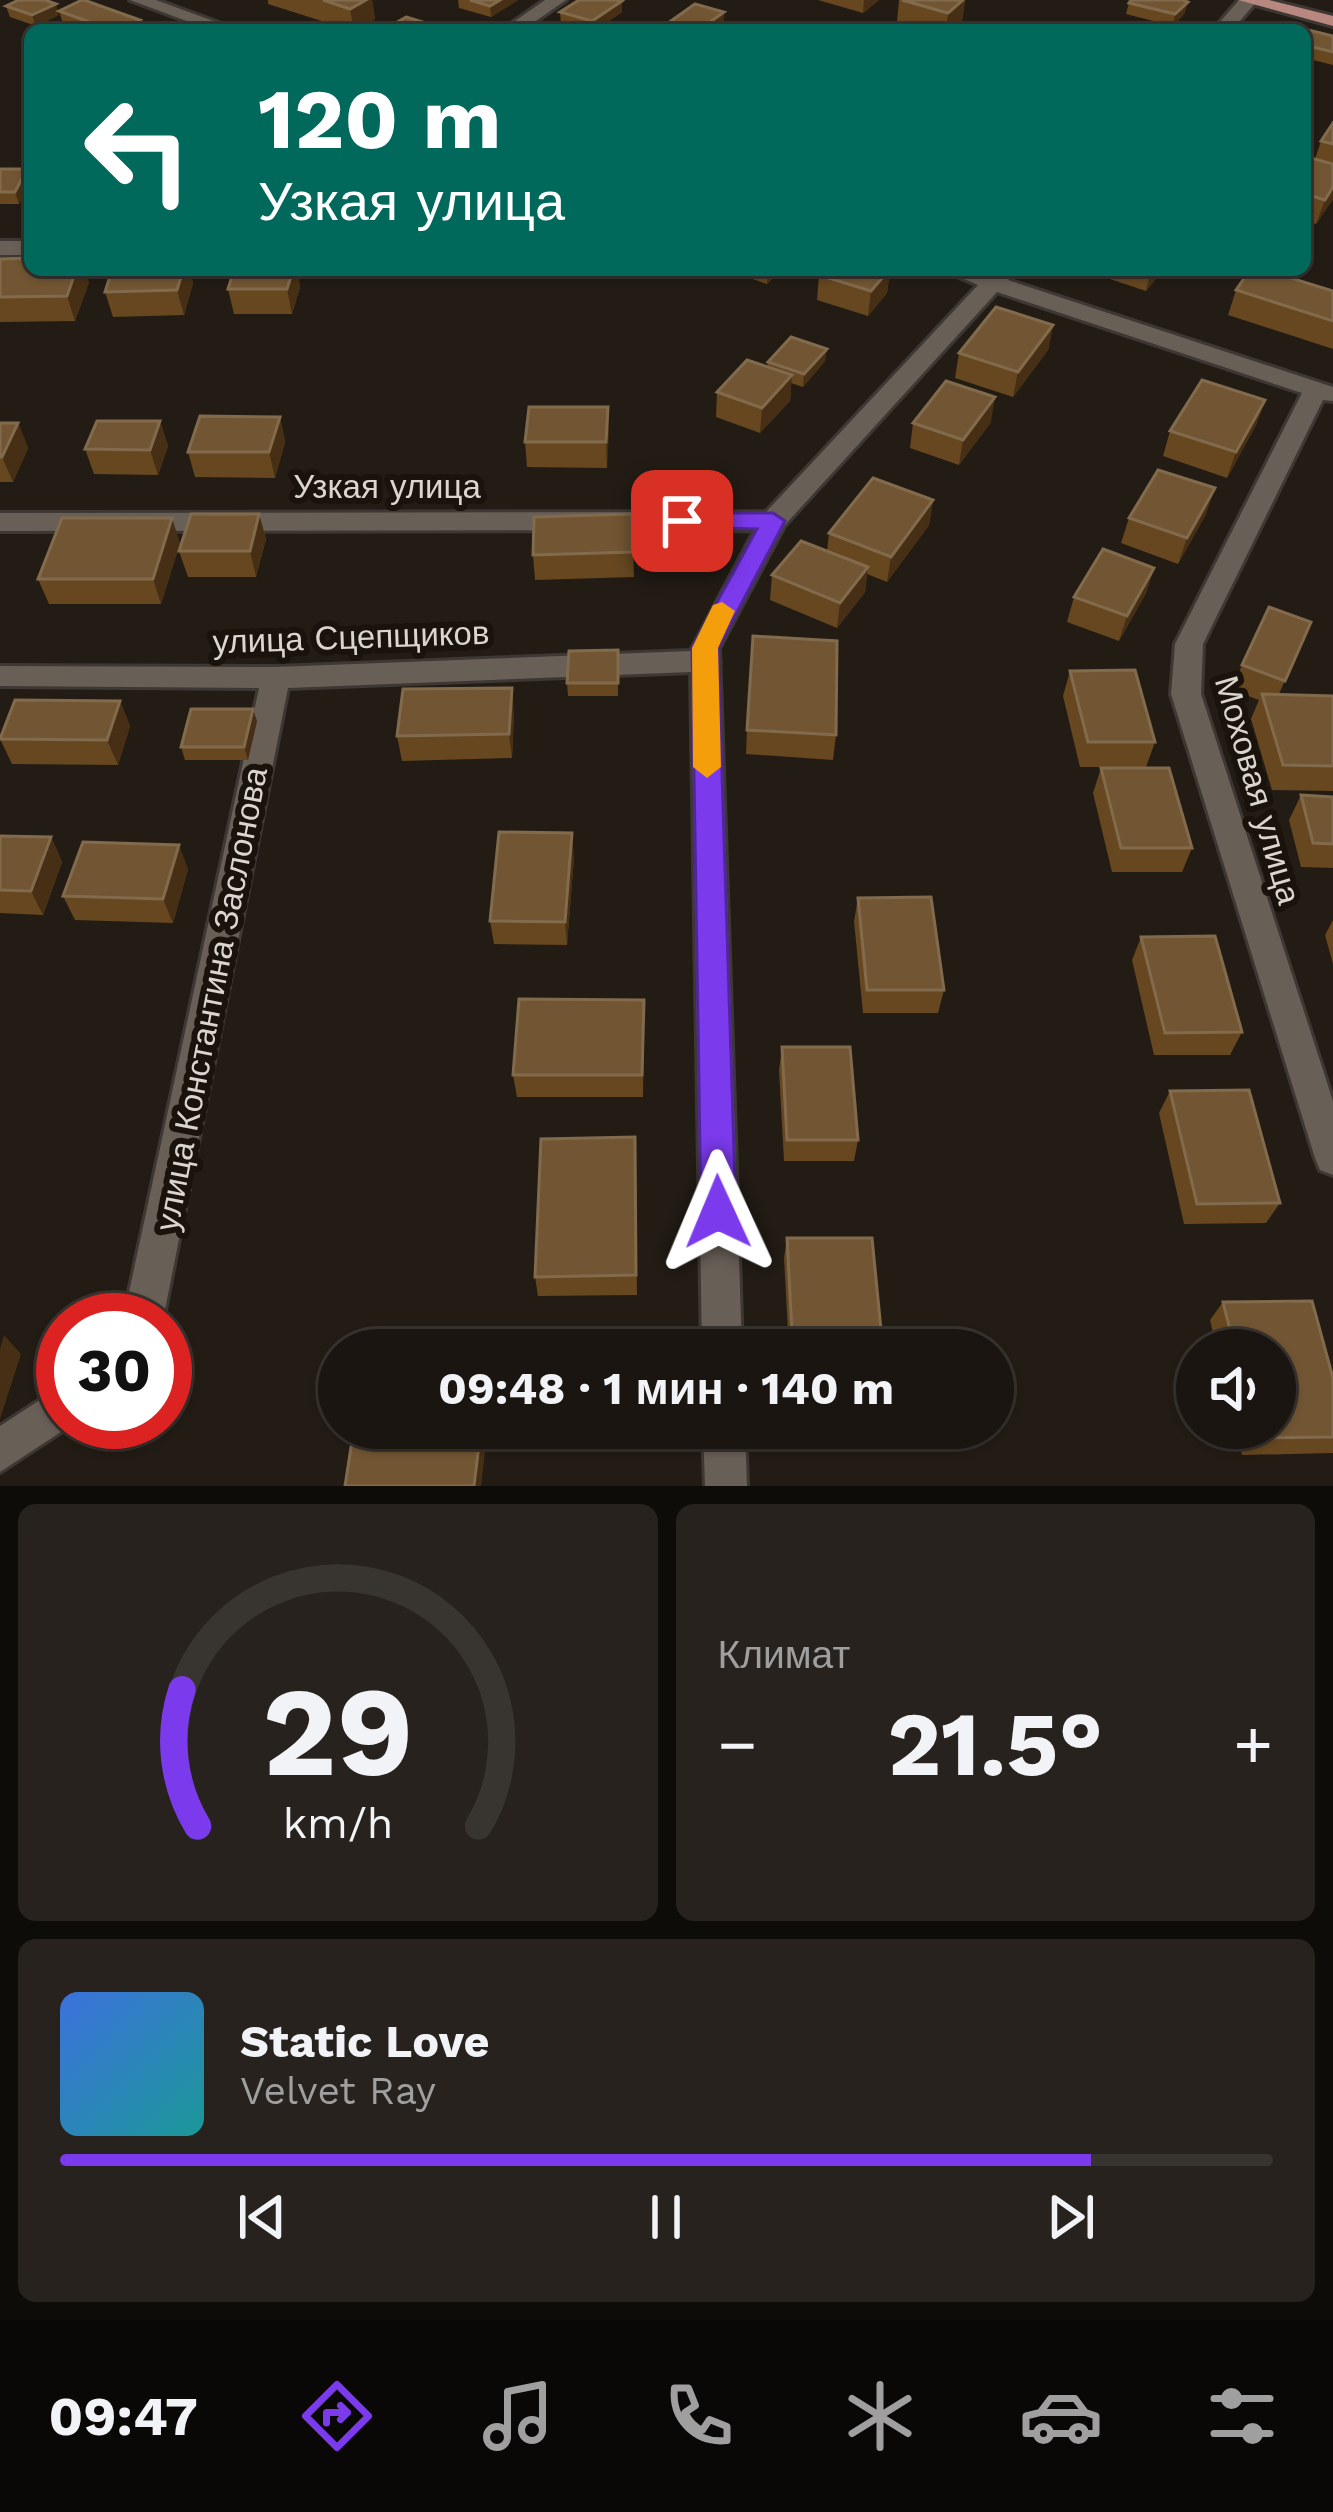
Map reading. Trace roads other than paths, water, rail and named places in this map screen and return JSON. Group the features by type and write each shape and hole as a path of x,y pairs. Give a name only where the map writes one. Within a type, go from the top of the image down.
{"main road":[{"path":"1248,0 1333,21"}],"street":[{"path":"139,0 211,24"},
{"path":"520,24 557,0"},
{"path":"1227,24 1248,0"},
{"path":"721,1329 704,661 731,592 773,521 999,276 1324,392"},
{"name":"Моховая улица","path":"1324,392 1189,644 1185,668 1186,694 1333,1158"},
{"name":"Узкая улица","path":"0,522 773,521"},
{"name":"улица Сцепщиков","path":"0,676 276,678 704,661"},
{"name":"улица Константина Заслонова","path":"149,1293 276,678"},
{"path":"0,1451 36,1425"},
{"path":"725,1449 726,1486"}]}
